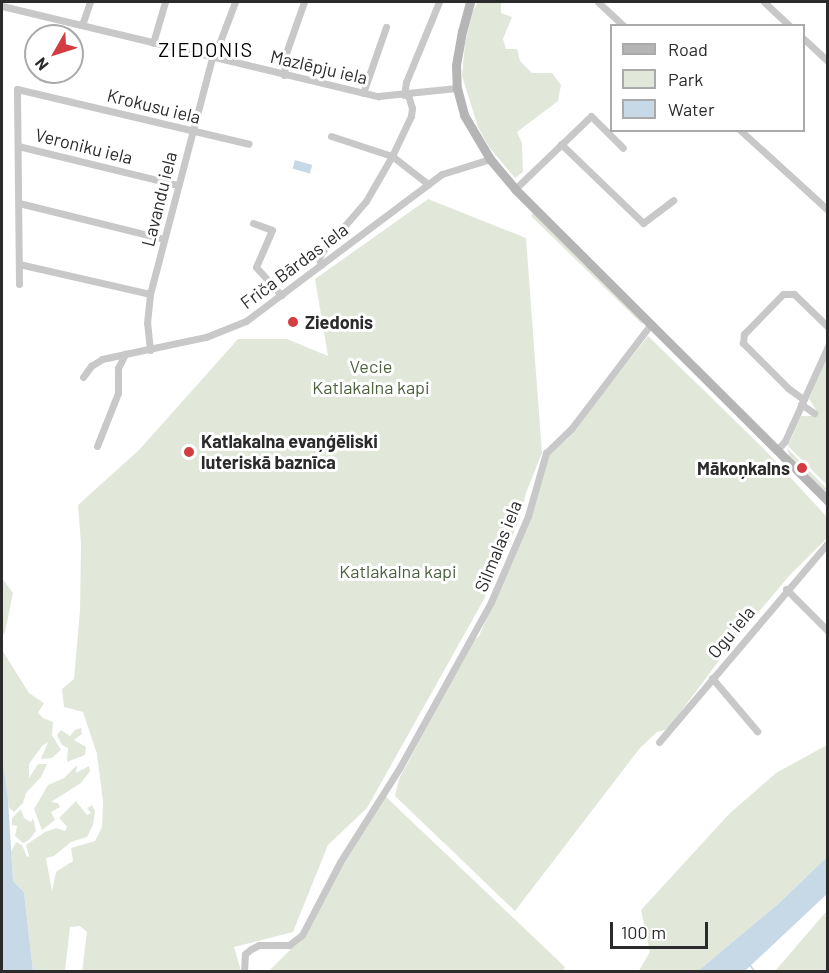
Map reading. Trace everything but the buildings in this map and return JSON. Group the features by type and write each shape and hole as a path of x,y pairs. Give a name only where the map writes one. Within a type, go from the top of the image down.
{"main road":[{"path":"470,2 456,64 457,88 467,120 490,159 515,189 828,501"}],"street":[{"path":"83,24 90,2"},
{"path":"153,43 165,2"},
{"name":"Lavandu iela","path":"150,350 147,323 150,294 213,57 235,2"},
{"path":"284,75 286,53 304,2"},
{"path":"321,265 319,258 322,252 366,201 392,156 411,116 412,108 406,95 406,82 439,2"},
{"path":"598,2 622,24"},
{"path":"764,2 788,24"},
{"name":"Mazlēpju iela","path":"2,6 74,24"},
{"name":"Mazlēpju iela","path":"84,26 378,96 406,95 457,88"},
{"path":"363,93 386,27"},
{"path":"805,40 828,61"},
{"name":"Krokusu iela","path":"18,146 17,89 249,144"},
{"path":"515,189 591,116 623,148"},
{"path":"742,132 828,210"},
{"path":"331,136 392,156 428,184"},
{"path":"561,144 643,223 673,201"},
{"path":"18,146 19,284"},
{"name":"Veroniku iela","path":"18,146 178,185"},
{"name":"Friča Bārdas iela","path":"83,377 91,366 102,358 150,350 227,331 262,311 428,184 450,171 490,159"},
{"path":"18,203 164,239"},
{"path":"253,223 272,230 256,267 281,295"},
{"path":"20,264 150,294"},
{"path":"814,413 743,343 744,334 783,294 794,294 828,327"},
{"name":"Silmalas iela","path":"244,972 245,954 251,948 259,945 289,945 302,935 340,862 384,791 491,602 524,527 546,453 571,429 651,324"},
{"path":"777,450 784,443 828,346"},
{"path":"98,446 118,393 118,368 125,354"},
{"name":"Ogu iela","path":"659,742 786,589 828,543"},
{"path":"786,589 828,631"},
{"path":"712,678 757,731"}],"green space":[{"path":"478,2 501,2 501,13 512,17 503,39 506,49 517,49 520,61 532,73 552,73 561,85 558,101 517,132 522,143 523,172 515,178 489,147 478,127 462,76 465,43 473,11"},
{"path":"428,199 526,238 542,453 526,493 519,521 483,601 367,808 328,845 293,932 234,947 241,971 82,972 87,932 80,926 70,927 65,971 33,971 24,892 13,881 11,852 16,842 22,845 27,857 29,856 26,845 45,832 56,828 65,831 67,827 59,818 76,801 87,815 91,813 87,808 92,805 95,811 93,825 87,837 71,842 54,856 46,858 52,891 56,872 73,861 71,848 95,841 102,827 103,802 97,754 83,712 64,707 62,689 74,679 80,611 81,544 78,505 139,450 238,339 287,339 328,356 315,279"},
{"path":"533,213 642,321 643,325 531,216"},
{"path":"648,336 765,450 827,517 827,538 790,575 733,642 668,729 657,732 640,748 515,911 395,796 399,779 473,641 479,636 532,512 549,454 567,439"},
{"path":"827,358 827,485 788,446 801,416 811,416 816,410 809,399"},
{"path":"787,448 827,489 827,495 790,458"},
{"path":"2,578 13,593 2,637"},
{"path":"2,650 29,693 44,703 38,713 53,722 52,735 61,750 52,758 41,759 48,742 42,746 29,764 29,778 38,764 47,764 41,777 26,793 23,803 14,812 9,808 2,756"},
{"path":"81,728 82,734 74,740 86,747 85,755 67,762 68,748 62,745 57,735 61,730 70,736 75,730"},
{"path":"827,745 827,857 777,905 698,971 638,972 650,952 641,910 730,813 776,773"},
{"path":"77,765 76,773 89,766 90,771 81,783 51,802 58,803 60,807 51,812 55,820 42,830 34,809 48,785 64,778"},
{"path":"385,796 565,967 562,972 268,972 303,937 354,844"},
{"path":"21,809 24,818 31,822 33,818 36,831 29,840 23,843 15,836 17,826 12,825 12,818"},
{"path":"827,912 827,971 775,971 825,913"}],"water":[{"path":"295,160 312,165 310,174 293,169"},
{"path":"2,756 8,799 13,881 24,892 33,971 2,971"},
{"path":"827,857 827,894 747,969 744,971 698,971 777,905"}],"waterway":[{"path":"749,964 755,972"}],"place":[{"name":"Ziedonis","path":"293,322"},
{"name":"Katlakalna evaņģēliski luteriskā baznīca","path":"189,452"},
{"name":"Mākoņkalns","path":"802,468"}],"district":[{"name":"ZIEDONIS","path":"206,49"}],"park label":[{"name":"Vecie Katlakalna kapi","path":"371,377"},
{"name":"Katlakalna kapi","path":"398,571"}]}
